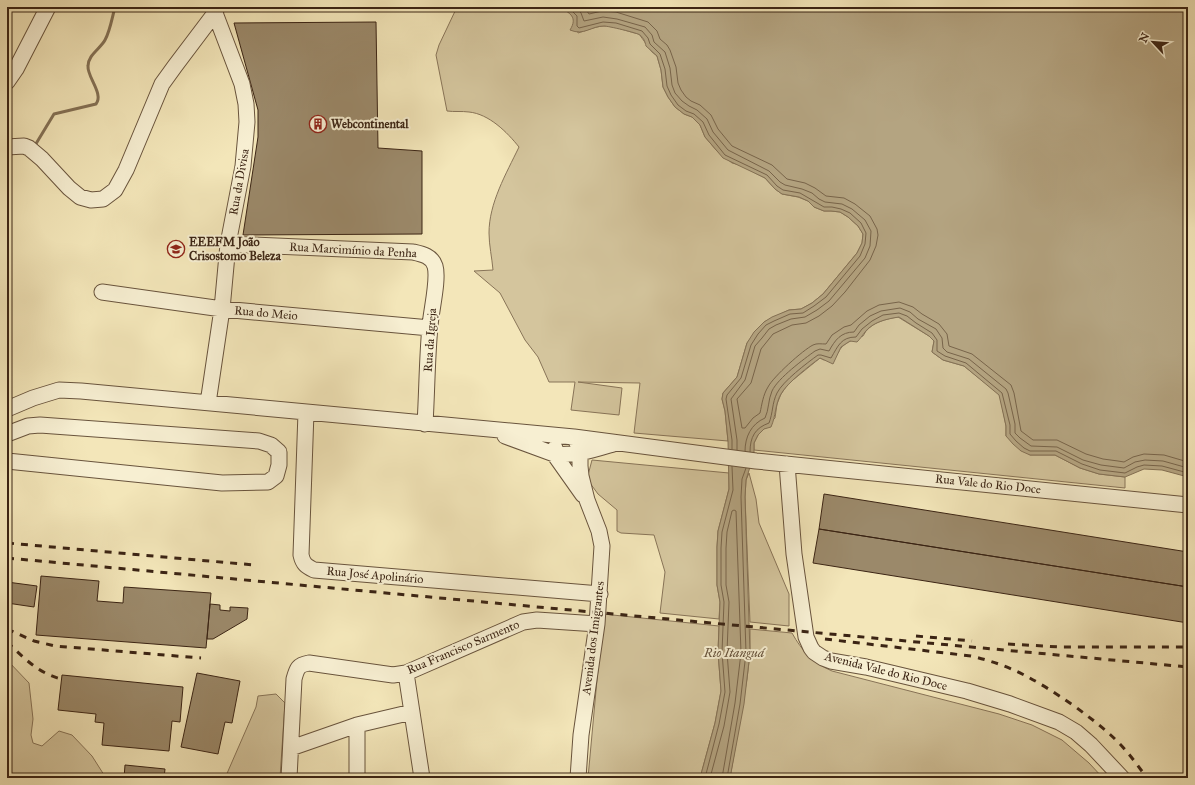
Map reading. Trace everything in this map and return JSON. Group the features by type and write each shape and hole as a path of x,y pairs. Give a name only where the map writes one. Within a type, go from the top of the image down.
{"street":[{"path":"7,82 16,70 48,7"},
{"path":"7,147 24,146 29,148 80,197 91,200 104,199 115,190 126,170 162,84 216,10"},
{"name":"Rua da Divisa","path":"208,403 222,309 228,244 243,166 246,141 246,104 242,84 216,10"},
{"name":"Rua Marcimínio da Penha","path":"228,244 413,252 430,257"},
{"name":"Rua da Igreja","path":"425,424 430,328 436,273 435,264 430,257"},
{"name":"Rua do Meio","path":"102,292 222,309 430,328"},
{"path":"7,409 33,398 59,390 80,390 488,430 554,454 570,455 581,453 619,442"},
{"name":"Rua José Apolinário","path":"306,412 302,562 306,566 314,570 600,594"},
{"path":"7,434 28,426 40,425 258,441 271,445 279,452 279,465 276,476 268,482 222,483 7,461"},
{"name":"Rua Vale do Rio Doce","path":"488,430 567,436 756,461 1188,505"},
{"path":"554,454 556,444 567,436"},
{"name":"Avenida dos Imigrantes","path":"567,436 579,445 581,453 580,466 587,500 599,531 602,546 597,624 581,735 577,778"},
{"name":"Avenida dos Imigrantes","path":"554,454 587,500"},
{"name":"Avenida Vale do Rio Doce","path":"787,464 794,554 806,637 814,652 831,661 871,668 967,691 1042,715 1059,722 1076,732 1092,745 1122,778"},
{"name":"Rua Francisco Sarmento","path":"289,778 294,679 296,669 302,664 309,663 393,674 406,673 523,622 537,620 597,624"},
{"path":"406,673 422,778"},
{"path":"291,748 357,725 412,712"},
{"path":"357,725 358,778"}],"shaded area":[{"path":"457,7 559,7 567,11 574,18 578,33 596,27 607,26 639,34 652,52 657,56 661,70 663,87 668,97 675,107 684,114 692,117 700,125 705,137 717,151 732,163 740,165 765,178 782,194 798,197 808,201 814,207 824,211 840,212 858,226 863,234 862,243 857,253 823,294 812,303 801,309 789,310 764,322 747,343 737,377 723,393 722,399 725,411 728,441 634,433 640,383 578,382 622,388 619,415 571,410 575,382 549,382 538,357 525,340 500,293 474,271 493,270 489,242 492,211 499,189 519,147 509,135 484,116 469,112 447,111 436,55 439,45"},
{"path":"898,317 929,336 934,341 932,352 943,360 964,366 1000,395 1006,426 1006,436 1030,455 1055,455 1080,468 1099,474 1125,477 1125,488 754,450 754,443 758,435 775,418 777,404 781,394 788,384 820,358 824,360 838,353 845,344 863,336 873,325 883,320"},
{"path":"592,460 729,473 729,489 718,531 717,585 720,602 719,619 660,613 665,572 654,535 621,533 617,531 617,510 598,494 587,479"},
{"path":"749,473 756,499 759,523 789,594 789,626 750,622 745,497 746,480"},
{"path":"603,614 719,626 718,652 721,691 715,723 700,778 588,778"},
{"path":"750,629 792,633 809,656 825,668 832,671 999,714 1032,725 1062,740 1089,763 1103,778 730,778 747,679 750,653"},
{"path":"7,660 29,683 33,719 31,735 33,743 42,746 59,731 72,735 92,756 106,778 7,778"},
{"path":"276,694 285,703 280,778 225,778 256,707 258,696"}],"water":[{"name":"Rio Itanguá","path":"559,7 1188,7 1188,477 1162,470 1144,469 1125,477 1099,474 1080,468 1055,455 1030,455 1021,451 1006,436 1006,426 999,395 964,366 943,360 932,352 934,341 929,336 899,317 876,323 868,329 857,342 850,341 841,347 833,364 820,358 793,380 781,394 771,427 764,429 758,435 754,443 754,454 746,480 745,497 750,653 744,704 730,778 700,778 715,723 721,691 718,652 720,602 717,585 717,547 718,531 729,489 728,441 725,411 722,399 723,393 737,377 747,343 754,332 764,322 772,317 789,310 801,309 812,303 823,294 857,253 862,243 863,234 858,226 840,212 824,211 814,207 808,201 799,197 782,194 765,178 723,158 705,137 700,125 692,117 684,114 675,107 668,97 663,87 661,70 657,56 646,46 640,35 604,26 575,32 570,30 573,22 572,16"}],"building":[{"name":"Webcontinental","path":"376,22 378,148 422,151 422,234 243,235 258,137 258,110 234,23"},
{"path":"824,494 1188,552 1188,587 819,529"},
{"path":"819,529 1188,587 1188,623 813,563"},
{"path":"41,576 99,581 97,601 123,603 124,587 211,593 206,648 36,635"},
{"path":"7,582 37,586 34,607 7,603"},
{"path":"210,604 220,605 220,610 230,611 230,607 248,608 247,619 213,639 207,639"},
{"path":"197,673 240,681 232,723 225,722 218,754 181,747"},
{"path":"62,675 183,687 180,722 172,721 169,751 102,745 104,723 95,722 96,714 58,710"},
{"path":"125,765 165,769 164,778 124,778"}],"waterway":[{"path":"34,147 54,114 96,104 98,100 97,90 88,70 88,66 92,55 107,36 115,7"}],"railway":[{"path":"7,543 254,565"},
{"path":"7,558 1188,667"},
{"path":"7,629 34,641 55,646 201,658"},
{"path":"916,636 972,641"},
{"path":"825,639 971,656 1000,664 1025,675 1073,705 1113,737 1147,778"},
{"path":"7,642 38,669 61,679"},
{"path":"1008,644 1060,647 1188,647"}],"place":[{"name":"Webcontinental","path":"318,124"},
{"name":"EEEFM João Crisostomo Beleza","path":"176,249"}]}
